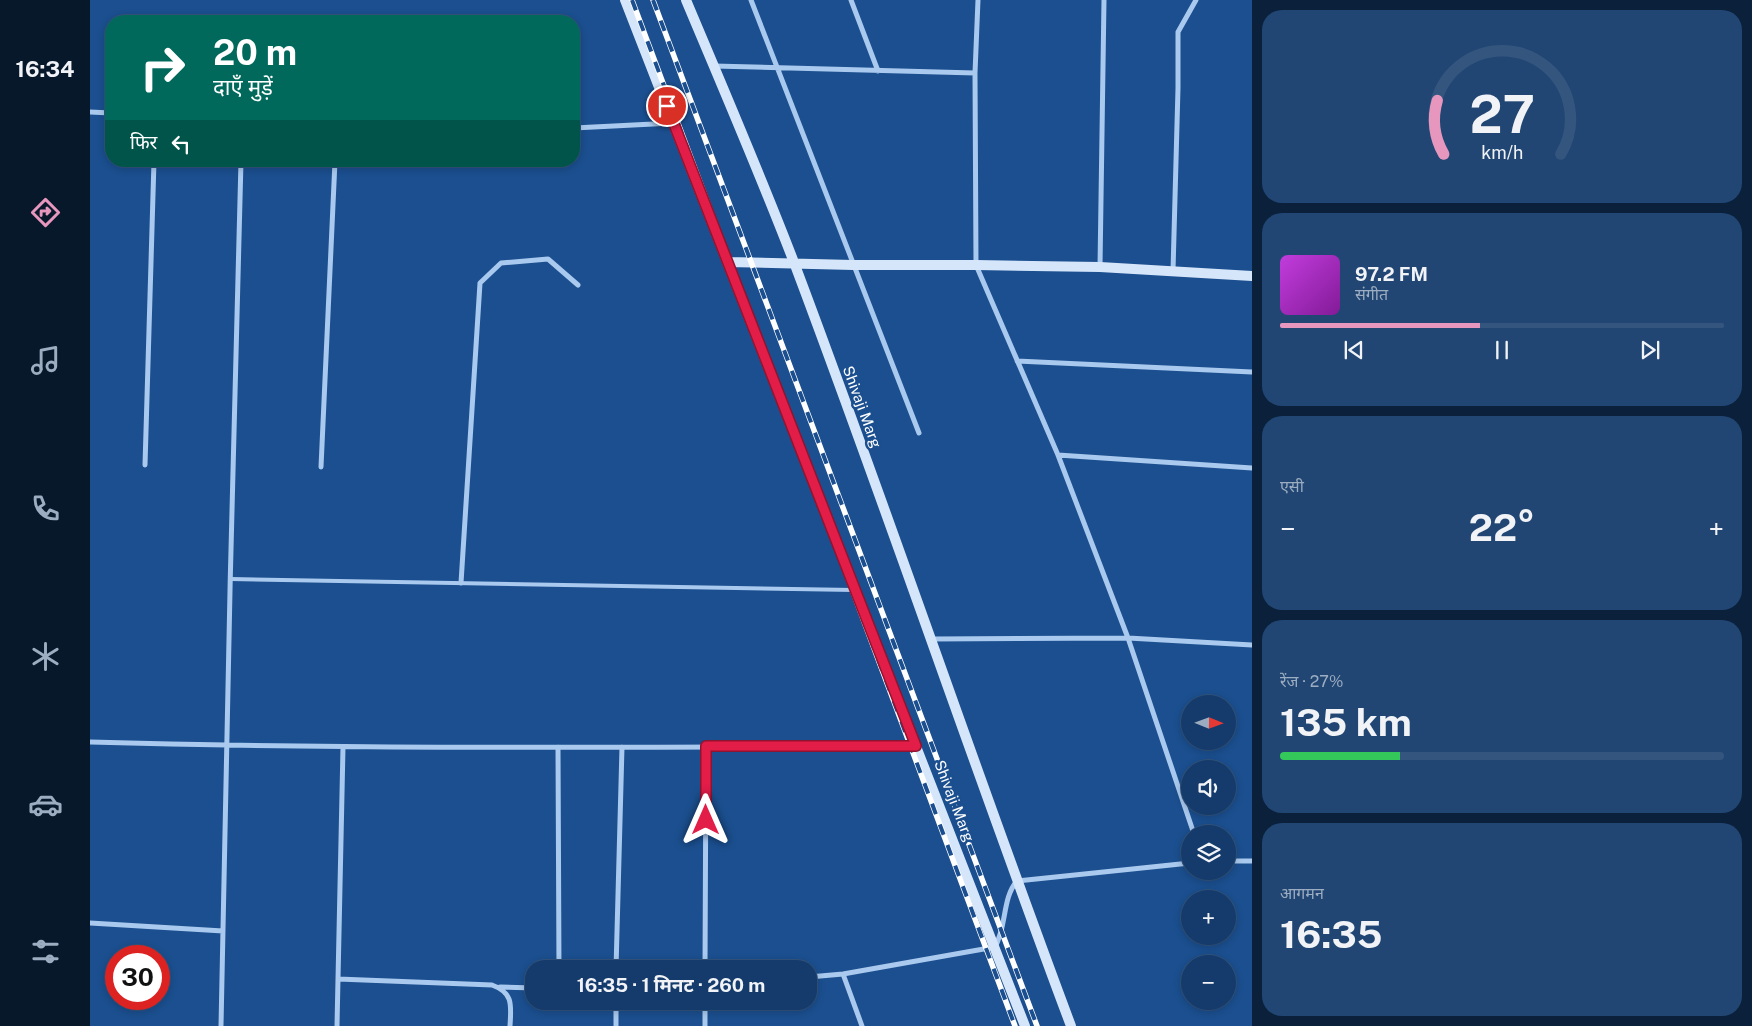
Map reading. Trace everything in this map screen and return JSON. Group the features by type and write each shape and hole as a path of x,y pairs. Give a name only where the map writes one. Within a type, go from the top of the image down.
{"main road":[{"name":"Shivaji Marg","path":"625,0 1025,1026"},
{"name":"Shivaji Marg","path":"686,0 794,263 1071,1026"},
{"path":"728,262 1100,267 1252,276"}],"street":[{"path":"750,0 919,434"},
{"path":"851,0 878,71"},
{"path":"978,0 975,73 976,265 1058,455 1128,638 1191,825"},
{"path":"1100,267 1104,0"},
{"path":"1173,271 1178,32 1196,0"},
{"path":"713,66 975,73"},
{"path":"90,112 105,113"},
{"path":"580,128 674,123"},
{"path":"146,465 154,167"},
{"path":"221,1026 241,167"},
{"path":"321,467 334,167"},
{"path":"461,583 480,283 500,263 548,259 578,285"},
{"path":"1017,361 1252,372"},
{"path":"1058,455 1252,468"},
{"path":"932,640 1128,638 1252,645"},
{"path":"90,742 343,747 916,746"},
{"path":"705,960 706,746"},
{"path":"337,1026 343,747"},
{"path":"558,747 560,960"},
{"path":"616,960 622,747"},
{"path":"1236,862 1252,861"},
{"path":"817,976 843,974 995,947 1002,931 1011,887 1017,881 1181,864"},
{"path":"90,923 223,932"},
{"path":"843,974 862,1026"},
{"path":"338,978 492,985 503,989 509,996 511,1007 510,1026"},
{"path":"497,987 525,988"},
{"path":"616,1010 616,1026"},
{"path":"705,1010 705,1026"}],"lane":[{"path":"231,579 855,590"}],"railway":[{"path":"632,0 1015,1026"},
{"path":"653,0 1037,1026"}],"route":[{"path":"667,106 916,746 706,746 706,820"}]}
